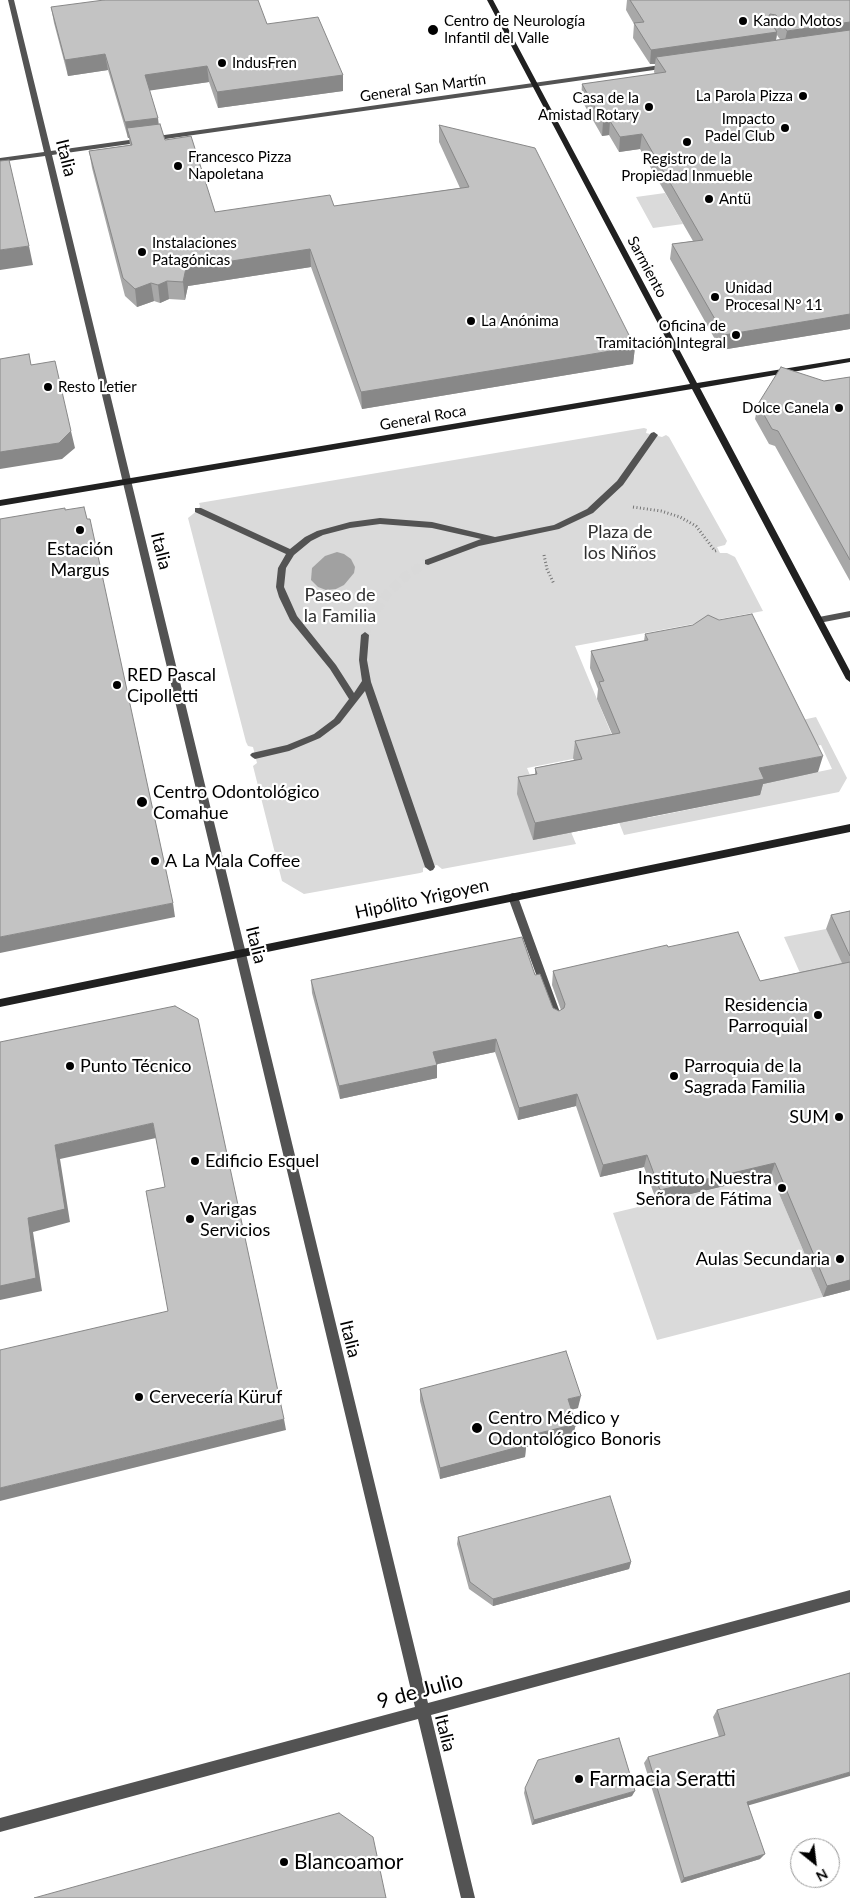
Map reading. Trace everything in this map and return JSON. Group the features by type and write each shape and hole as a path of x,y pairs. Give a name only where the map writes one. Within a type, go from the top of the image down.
{"street":[{"name":"Italia","path":"11,0 468,1898"},
{"name":"Sarmiento","path":"490,0 850,679"},
{"name":"General San Martín","path":"0,160 678,64"},
{"name":"General Roca","path":"0,502 850,360"},
{"path":"428,562 462,548 493,539 556,527 580,517 600,503 620,483 654,435"},
{"path":"198,510 291,553"},
{"path":"354,700 336,671 293,618 283,597 280,587 282,568 291,553 308,539 320,534 350,525 380,521 432,525 493,539"},
{"path":"818,620 850,614"},
{"path":"366,635 363,660 367,682 430,867"},
{"path":"255,755 289,748 316,736 337,721 367,682"},
{"name":"Hipólito Yrigoyen","path":"0,1003 850,828"},
{"path":"513,897 557,1018"},
{"name":"9 de Julio","path":"0,1825 850,1596"}],"path":[{"path":"600,503 651,509 676,515 696,526 715,551 718,550"}],"green space":[{"path":"665,193 683,224 653,228 636,197"},
{"name":"Paseo de la Familia","path":"647,429 646,433 669,437 727,541 725,545 717,547 720,553 727,553 735,557 763,611 575,646 618,750 527,768 536,790 571,832 576,844 442,869 437,865 423,868 423,872 420,873 304,894 282,881 253,766 257,763 253,747 248,746 246,742 188,518 198,510 199,503"},
{"path":"816,717 847,778 839,792 624,835 598,769 624,764 647,818 760,795 755,785 832,769 821,745 806,748 793,722"},
{"path":"826,929 848,974 805,984 784,937"},
{"path":"771,1175 823,1297 657,1340 613,1213"}],"shaded area":[{"path":"337,552 351,559 355,567 354,573 344,585 336,589 326,590 318,587 311,580 312,568 325,556"}],"building":[{"path":"104,0 258,0 267,24 318,17 343,75 217,92 207,66 145,75 158,118 125,122 105,54 65,60 51,7"},
{"path":"630,0 850,0 850,22 787,31 776,15 770,14 768,18 777,32 651,50 634,23 644,22"},
{"path":"850,30 850,314 724,335 672,244 703,240 642,134 620,137 610,121 603,122 582,84 666,72 656,57"},
{"path":"160,124 165,140 191,136 215,212 330,195 334,206 469,187 439,125 535,148 635,347 361,392 310,249 186,268 183,282 167,281 158,285 151,283 135,289 123,278 89,151 132,145 127,128"},
{"path":"9,160 29,246 0,250 0,161"},
{"path":"29,354 31,365 55,361 71,431 59,443 0,452 0,359"},
{"path":"781,367 824,381 850,377 850,560 778,431 772,429 758,404"},
{"path":"84,507 87,519 90,519 173,903 0,937 0,519 65,508 65,510"},
{"path":"752,614 823,756 759,768 764,779 535,823 518,777 537,774 535,768 582,759 575,741 620,733 599,682 604,681 591,651 648,640 645,634 693,625 708,615 719,620"},
{"path":"850,911 850,956 831,915"},
{"path":"738,932 760,981 850,962 850,1280 827,1286 775,1163 660,1190 647,1155 603,1165 577,1094 519,1108 496,1039 433,1052 437,1065 339,1086 311,980 522,937 535,975 540,974 553,1008 559,1011 564,1008 565,1004 553,971 667,945 668,947"},
{"path":"175,1006 198,1019 284,1419 0,1488 0,1350 168,1311 146,1191 165,1187 153,1123 55,1145 65,1209 28,1218 36,1278 0,1286 0,1042"},
{"name":"Centro Médico y Odontológico Bonoris","path":"566,1351 581,1396 568,1399 576,1424 523,1437 526,1445 440,1468 420,1389"},
{"path":"610,1496 631,1562 493,1599 470,1582 458,1537"},
{"path":"850,1673 850,1772 747,1802 765,1854 684,1878 648,1757 725,1735 717,1710"},
{"name":"Farmacia Seratti","path":"619,1738 635,1791 534,1820 525,1788 538,1760"},
{"name":"Blancoamor","path":"339,1813 373,1837 386,1898 34,1898"}],"tunnel":[{"path":"365,635 373,615 387,594 407,575 428,562"}],"place":[{"name":"Kando Motos","path":"743,21"},
{"name":"Centro de Neurología Infantil del Valle","path":"433,30"},
{"name":"IndusFren","path":"222,63"},
{"name":"La Parola Pizza","path":"803,96"},
{"name":"Casa de la Amistad Rotary","path":"649,107"},
{"name":"Impacto Padel Club","path":"785,128"},
{"name":"Registro de la Propiedad Inmueble","path":"687,142"},
{"name":"Francesco Pizza Napoletana","path":"178,166"},
{"name":"Antü","path":"709,199"},
{"name":"Instalaciones Patagónicas","path":"142,252"},
{"name":"Unidad Procesal N° 11","path":"715,297"},
{"name":"La Anónima","path":"471,321"},
{"name":"Oficina de Tramitación Integral","path":"736,335"},
{"name":"Resto Letier","path":"48,387"},
{"name":"Dolce Canela","path":"839,408"},
{"name":"Estación Margus","path":"80,530"},
{"name":"RED Pascal Cipolletti","path":"117,685"},
{"name":"Centro Odontológico Comahue","path":"142,802"},
{"name":"A La Mala Coffee","path":"155,861"},
{"name":"Residencia Parroquial","path":"818,1015"},
{"name":"Punto Técnico","path":"70,1066"},
{"name":"Parroquia de la Sagrada Familia","path":"674,1076"},
{"name":"SUM","path":"839,1117"},
{"name":"Edificio Esquel","path":"195,1161"},
{"name":"Instituto Nuestra Señora de Fátima","path":"782,1188"},
{"name":"Varigas Servicios","path":"190,1219"},
{"name":"Aulas Secundaria","path":"840,1259"},
{"name":"Cervecería Küruf","path":"139,1397"},
{"name":"Centro Médico y Odontológico Bonoris","path":"477,1428"},
{"name":"Farmacia Seratti","path":"579,1779"},
{"name":"Blancoamor","path":"284,1862"}],"park label":[{"name":"Plaza de los Niños","path":"620,542"}]}
